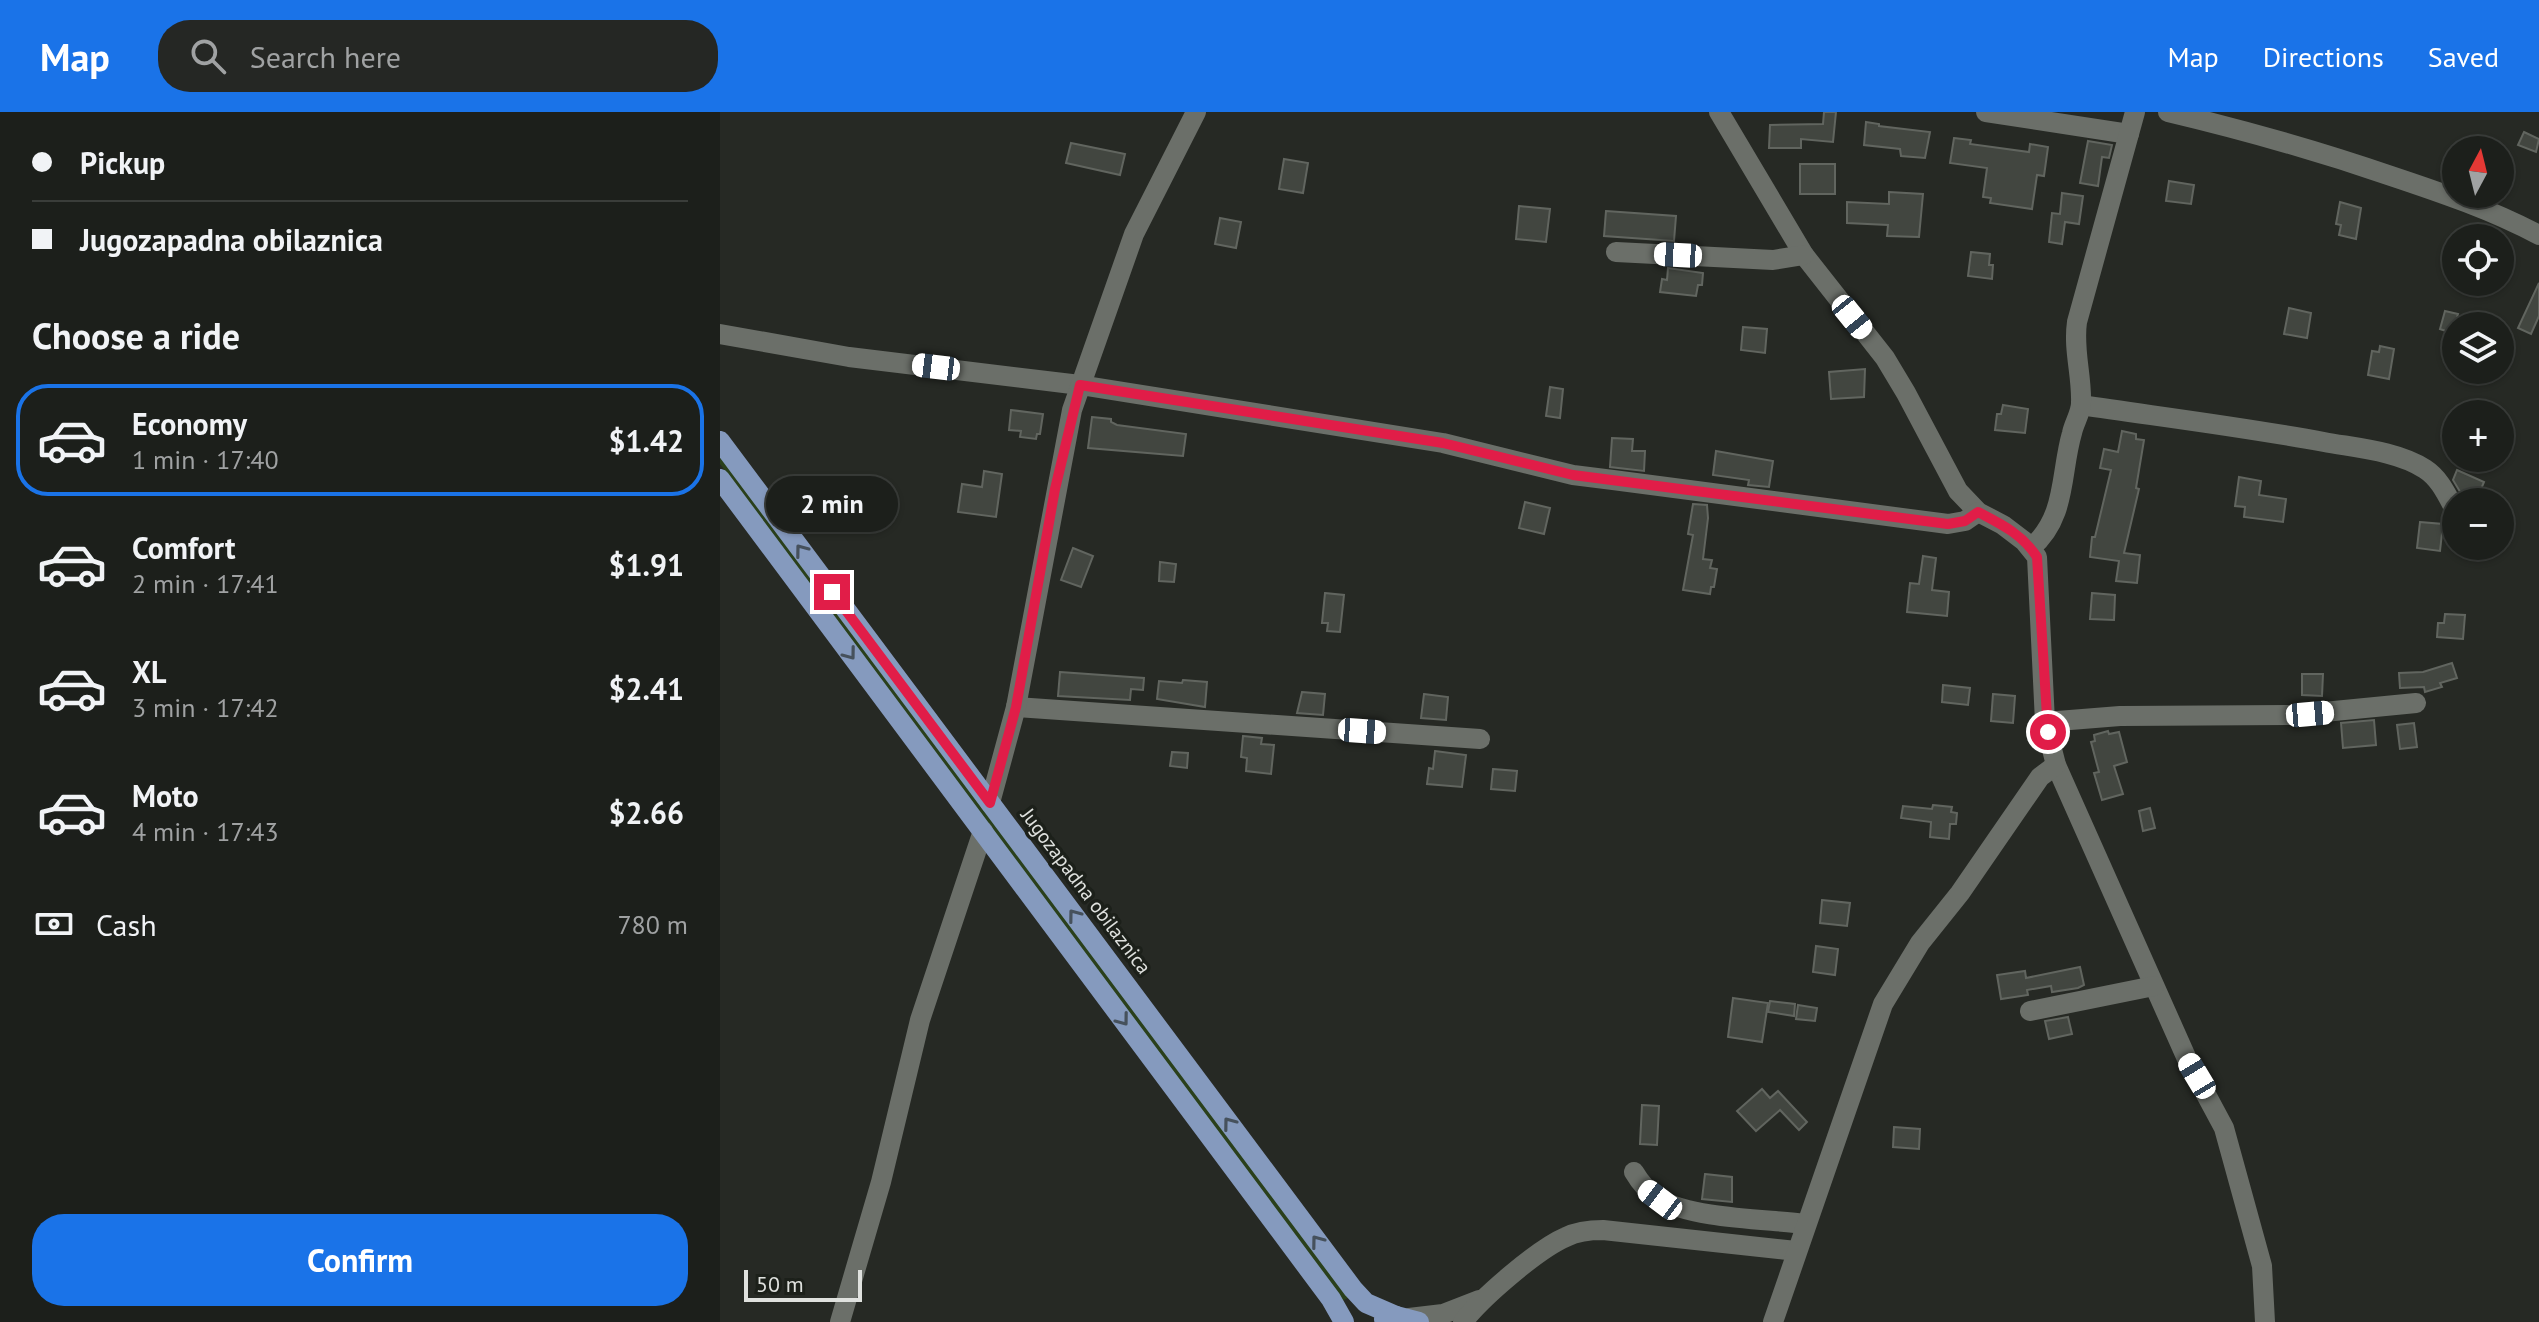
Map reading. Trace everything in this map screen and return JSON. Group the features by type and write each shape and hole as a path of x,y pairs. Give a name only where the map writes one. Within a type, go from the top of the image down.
{"main road":[{"name":"Jugozapadna obilaznica","path":"720,441 1353,1289 1366,1303 1408,1319"},
{"path":"720,479 1325,1290 1344,1322"},
{"path":"1376,1322 1408,1319"}],"street":[{"path":"990,803 1016,707 1055,489 1080,385 1134,234 1196,112"},
{"path":"1719,112 1804,255 1885,358 1950,481 1978,512 2012,531 2037,557 2045,722 2056,765 2187,1059 2224,1128 2262,1266 2265,1322"},
{"path":"1986,112 2129,134"},
{"path":"2031,548 2047,532 2056,516 2071,434 2081,405 2074,347 2077,322 2135,112"},
{"path":"2168,112 2261,135 2356,164 2466,201 2539,235"},
{"path":"1616,252 1773,260 1804,255"},
{"path":"720,334 849,357 1080,385 1443,443 1573,475 1948,524 1965,521 1978,512"},
{"path":"2081,405 2285,435 2399,458 2423,467 2438,479 2443,488"},
{"path":"2045,722 2120,716 2293,715 2416,703"},
{"path":"1016,707 1480,739"},
{"path":"1773,1322 1883,1004 1898,976 2013,819 2040,777 2056,765"},
{"path":"840,1322 881,1182 920,1020 983,831"},
{"path":"2030,1011 2154,986"},
{"path":"1634,1172 1643,1187 1660,1200 1679,1207 1806,1224"},
{"path":"1463,1322 1483,1298 1557,1241 1584,1231 1603,1230 1796,1251"},
{"path":"1408,1319 1443,1314 1483,1298"}],"green space":[{"path":"720,454 1350,1297 1342,1301 720,464"}],"building":[{"path":"1824,112 1836,112 1833,142 1801,139 1801,148 1769,148 1770,125 1823,124"},
{"path":"1866,122 1930,132 1925,158 1901,156 1900,149 1864,145"},
{"path":"2524,132 2539,139 2536,152 2518,145"},
{"path":"1954,138 1971,140 1970,144 2029,152 2030,144 2048,147 2044,176 2037,175 2032,209 1990,203 1991,198 1983,197 1987,168 1950,163"},
{"path":"2088,141 2112,145 2109,158 2102,157 2098,186 2080,183"},
{"path":"1071,143 1125,154 1120,175 1066,163"},
{"path":"1284,159 1308,163 1303,193 1279,189"},
{"path":"1800,164 1835,164 1835,194 1800,194"},
{"path":"2169,181 2194,185 2191,204 2166,201"},
{"path":"1889,192 1923,194 1919,237 1887,236 1888,225 1847,223 1847,202 1889,204"},
{"path":"2062,193 2083,196 2079,224 2065,222 2062,244 2049,242 2052,213 2060,214"},
{"path":"2340,202 2361,208 2356,239 2339,235 2341,225 2336,224"},
{"path":"1519,206 1550,209 1546,242 1516,239"},
{"path":"1606,211 1676,216 1674,241 1604,236"},
{"path":"1220,218 1241,222 1236,248 1215,244"},
{"path":"1971,252 1990,254 1992,279 1968,276"},
{"path":"1668,268 1703,273 1702,285 1698,285 1696,296 1660,292 1662,279 1667,280"},
{"path":"2539,283 2539,316 2531,334 2518,328"},
{"path":"2289,308 2311,313 2307,338 2284,334"},
{"path":"1743,327 1767,329 1765,353 1741,350"},
{"path":"2380,346 2394,349 2389,379 2368,375 2372,351 2379,352"},
{"path":"1865,369 1864,397 1831,399 1829,372"},
{"path":"1550,387 1563,389 1560,418 1546,416"},
{"path":"2003,405 2028,409 2025,433 1995,430 1997,414 2001,414"},
{"path":"1011,410 1043,414 1040,434 1036,439 1020,437 1021,431 1009,430"},
{"path":"1092,417 1111,419 1117,425 1186,434 1183,456 1088,448"},
{"path":"2122,431 2136,434 2136,439 2144,440 2136,488 2139,489 2124,553 2140,555 2137,583 2116,581 2119,561 2090,557 2092,537 2095,537 2111,470 2100,468 2104,449 2118,452"},
{"path":"1612,438 1633,439 1632,451 1645,451 1644,471 1610,467"},
{"path":"1716,451 1773,461 1769,487 1748,485 1749,480 1713,475"},
{"path":"984,471 1002,474 996,517 958,512 962,484 982,487"},
{"path":"2456,472 2462,472 2484,482 2481,488 2458,488 2453,480"},
{"path":"2239,477 2261,481 2259,495 2286,499 2283,522 2244,517 2245,507 2235,506"},
{"path":"1525,502 1550,508 1544,534 1519,528"},
{"path":"1693,504 1707,505 1703,559 1712,560 1710,568 1717,569 1710,594 1683,590 1693,535 1688,534"},
{"path":"2420,522 2442,524 2440,551 2417,548"},
{"path":"1073,548 1093,556 1081,587 1061,580"},
{"path":"1923,556 1936,558 1932,590 1949,592 1947,616 1907,612 1910,583 1919,584"},
{"path":"1160,562 1176,564 1174,582 1159,581"},
{"path":"1325,593 1344,595 1340,632 1327,631 1328,623 1322,623"},
{"path":"2092,593 2115,595 2114,620 2090,619"},
{"path":"2445,614 2465,615 2463,639 2437,637 2438,623 2444,623"},
{"path":"2452,663 2457,678 2440,683 2442,687 2425,692 2424,687 2400,688 2399,673 2423,672"},
{"path":"1060,672 1144,678 1143,690 1131,689 1130,700 1058,696"},
{"path":"2302,674 2323,674 2322,696 2302,695"},
{"path":"1183,680 1207,682 1205,707 1157,699 1159,681 1182,683"},
{"path":"1943,685 1970,688 1968,705 1942,702"},
{"path":"1302,692 1325,694 1323,715 1297,713"},
{"path":"1424,694 1448,697 1446,720 1421,718"},
{"path":"1993,694 2015,696 2013,723 1991,721"},
{"path":"2374,720 2376,745 2343,748 2341,723"},
{"path":"2414,723 2417,747 2400,749 2397,725"},
{"path":"2108,731 2109,734 2119,732 2127,762 2114,766 2123,794 2102,800 2094,773 2099,772 2091,742 2095,741 2094,735"},
{"path":"1243,736 1262,738 1261,744 1274,745 1271,774 1246,771 1247,758 1241,757"},
{"path":"1435,751 1466,755 1462,787 1427,784"},
{"path":"1172,752 1188,753 1187,768 1170,766"},
{"path":"1493,769 1517,771 1515,791 1491,789"},
{"path":"1933,805 1952,807 1951,812 1957,813 1956,824 1950,824 1949,839 1930,837 1931,822 1901,818 1903,806 1932,809"},
{"path":"2150,808 2155,828 2143,831 2139,811"},
{"path":"1822,900 1850,903 1847,926 1820,923"},
{"path":"1816,946 1838,949 1835,975 1813,972"},
{"path":"2080,967 2084,985 2078,988 2052,992 2051,986 2027,990 2028,995 2001,999 1997,975 2025,971 2026,978"},
{"path":"1733,998 1768,1003 1762,1042 1728,1037"},
{"path":"1770,1001 1795,1004 1794,1016 1768,1012"},
{"path":"1798,1005 1817,1008 1815,1021 1796,1019"},
{"path":"2068,1017 2072,1034 2049,1039 2045,1021"},
{"path":"1762,1089 1770,1098 1778,1091 1807,1122 1799,1130 1780,1110 1756,1131 1737,1111"},
{"path":"1642,1105 1659,1106 1657,1145 1640,1144"},
{"path":"1894,1127 1920,1129 1919,1149 1893,1147"},
{"path":"1705,1174 1732,1177 1732,1202 1702,1199"}],"route":[{"path":"832,592 990,803 1016,707 1055,489 1080,385 1443,443 1573,475 1948,524 1965,521 1978,512 2012,531 2037,557 2048,732"}]}
